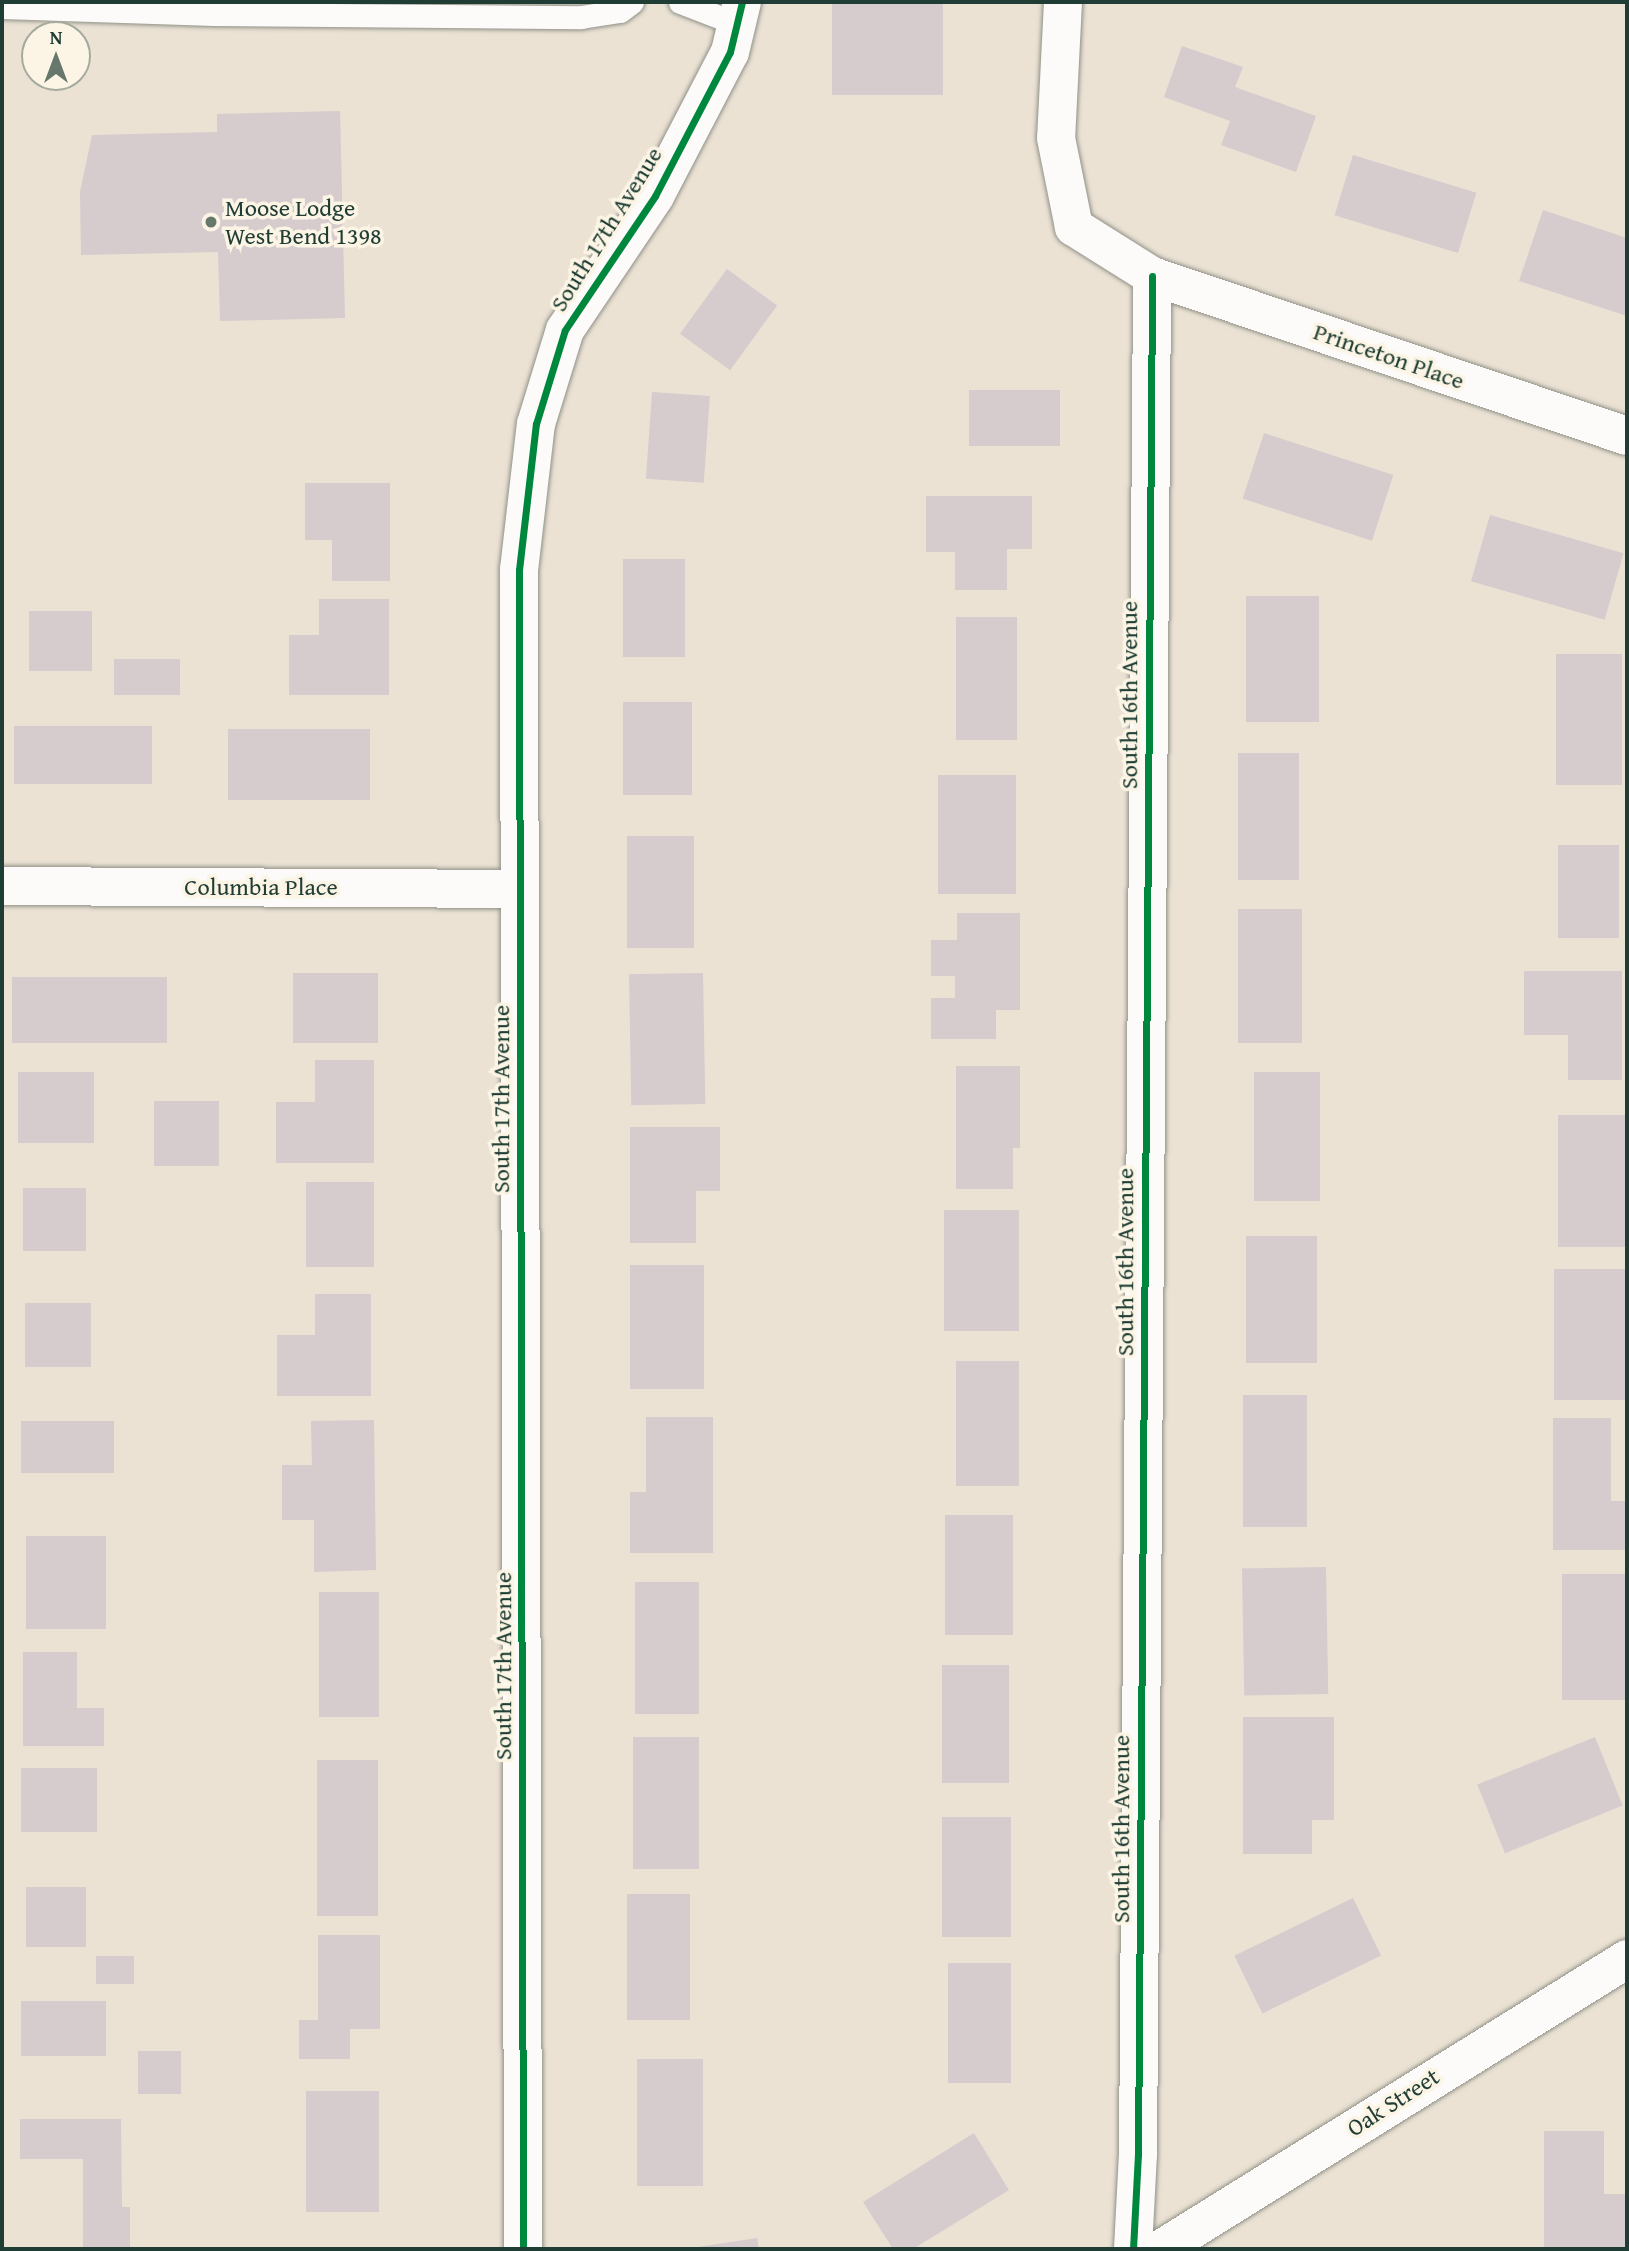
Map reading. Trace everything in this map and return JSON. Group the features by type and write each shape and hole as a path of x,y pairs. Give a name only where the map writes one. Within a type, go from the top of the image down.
{"street":[{"path":"1063,2 1056,138 1074,227 1152,276"},
{"name":"South 17th Avenue","path":"523,2249 519,570 536,424 565,330 655,196 730,52 739,13"},
{"name":"Princeton Place","path":"1152,276 1627,436"},
{"name":"South 16th Avenue","path":"1133,2249 1138,2155 1152,276"},
{"name":"Columbia Place","path":"2,886 520,889"},
{"name":"Oak Street","path":"1161,2249 1627,1959"}],"lane":[{"path":"2,7 214,14 581,16 620,11 632,2"},
{"path":"680,2 739,13"}],"building":[{"path":"832,2 943,2 943,95 832,95"},
{"path":"1182,46 1243,67 1235,87 1316,116 1296,172 1221,145 1230,121 1164,97"},
{"name":"Moose Lodge West Bend 1398","path":"340,111 345,318 220,321 218,252 81,255 80,192 92,135 217,132 217,114"},
{"path":"1353,155 1476,193 1458,253 1335,215"},
{"path":"1543,210 1627,238 1627,316 1519,281"},
{"path":"727,269 777,305 730,370 680,334"},
{"path":"969,390 1060,390 1060,446 969,446"},
{"path":"652,392 710,396 704,483 646,479"},
{"path":"1264,433 1393,475 1372,541 1243,499"},
{"path":"305,483 390,483 390,581 332,581 332,540 305,540"},
{"path":"926,496 1032,496 1032,549 1007,549 1007,590 955,590 955,552 926,552"},
{"path":"1490,515 1624,553 1605,620 1471,581"},
{"path":"623,559 685,559 685,657 623,657"},
{"path":"1246,596 1319,596 1319,722 1246,722"},
{"path":"319,599 389,599 389,695 289,695 289,635 319,635"},
{"path":"29,611 92,611 92,671 29,671"},
{"path":"956,617 1017,617 1017,740 956,740"},
{"path":"1556,654 1622,654 1622,785 1556,785"},
{"path":"114,659 180,659 180,695 114,695"},
{"path":"623,702 692,702 692,795 623,795"},
{"path":"14,726 152,726 152,784 14,784"},
{"path":"228,729 370,729 370,800 228,800"},
{"path":"1238,753 1299,753 1299,880 1238,880"},
{"path":"938,775 1016,775 1016,894 938,894"},
{"path":"627,836 694,836 694,948 627,948"},
{"path":"1558,845 1619,845 1619,938 1558,938"},
{"path":"1238,909 1302,909 1302,1043 1238,1043"},
{"path":"957,913 1020,913 1020,1010 996,1010 996,1039 931,1039 931,998 955,998 955,976 931,976 931,940 957,940"},
{"path":"1524,971 1622,971 1622,1080 1568,1080 1568,1035 1524,1035"},
{"path":"293,973 378,973 378,1043 293,1043"},
{"path":"703,973 705,1104 631,1105 629,974"},
{"path":"12,977 167,977 167,1043 12,1043"},
{"path":"315,1060 374,1060 374,1163 276,1163 276,1102 315,1102"},
{"path":"956,1066 1020,1066 1020,1148 1013,1148 1013,1189 956,1189"},
{"path":"18,1072 94,1072 94,1143 18,1143"},
{"path":"1254,1072 1320,1072 1320,1201 1254,1201"},
{"path":"154,1101 219,1101 219,1166 154,1166"},
{"path":"1558,1115 1625,1115 1625,1247 1558,1247"},
{"path":"630,1127 720,1127 720,1191 696,1191 696,1243 630,1243"},
{"path":"306,1182 374,1182 374,1267 306,1267"},
{"path":"23,1188 86,1188 86,1251 23,1251"},
{"path":"944,1210 1019,1210 1019,1331 944,1331"},
{"path":"1246,1236 1317,1236 1317,1363 1246,1363"},
{"path":"630,1265 704,1265 704,1389 630,1389"},
{"path":"1554,1269 1627,1269 1627,1400 1554,1400"},
{"path":"315,1294 371,1294 371,1396 277,1396 277,1335 315,1335"},
{"path":"25,1303 91,1303 91,1367 25,1367"},
{"path":"956,1361 1019,1361 1019,1486 956,1486"},
{"path":"1243,1395 1307,1395 1307,1527 1243,1527"},
{"path":"646,1417 713,1417 713,1553 630,1553 630,1492 646,1492"},
{"path":"1553,1418 1611,1418 1611,1501 1627,1501 1627,1550 1553,1550"},
{"path":"374,1420 376,1570 314,1572 314,1520 282,1520 282,1465 312,1465 311,1421"},
{"path":"21,1421 114,1421 114,1473 21,1473"},
{"path":"945,1515 1013,1515 1013,1635 945,1635"},
{"path":"26,1536 106,1536 106,1629 26,1629"},
{"path":"1326,1567 1328,1694 1244,1695 1242,1568"},
{"path":"1562,1574 1625,1574 1625,1700 1562,1700"},
{"path":"635,1582 699,1582 699,1714 635,1714"},
{"path":"319,1592 379,1592 379,1717 319,1717"},
{"path":"23,1652 77,1652 77,1708 104,1708 104,1746 23,1746"},
{"path":"942,1665 1009,1665 1009,1783 942,1783"},
{"path":"1243,1717 1334,1717 1334,1820 1312,1820 1312,1854 1243,1854"},
{"path":"633,1737 699,1737 699,1869 633,1869"},
{"path":"1595,1737 1623,1806 1505,1853 1477,1785"},
{"path":"317,1760 378,1760 378,1916 317,1916"},
{"path":"21,1768 97,1768 97,1832 21,1832"},
{"path":"942,1817 1011,1817 1011,1937 942,1937"},
{"path":"26,1887 86,1887 86,1947 26,1947"},
{"path":"627,1894 690,1894 690,2020 627,2020"},
{"path":"1353,1898 1381,1956 1262,2013 1234,1956"},
{"path":"318,1935 380,1935 380,2029 350,2029 350,2059 299,2059 299,2020 318,2020"},
{"path":"96,1956 134,1956 134,1984 96,1984"},
{"path":"948,1963 1011,1963 1011,2083 948,2083"},
{"path":"21,2001 106,2001 106,2056 21,2056"},
{"path":"138,2051 181,2051 181,2094 138,2094"},
{"path":"637,2059 703,2059 703,2186 637,2186"},
{"path":"306,2091 379,2091 379,2212 306,2212"},
{"path":"20,2119 121,2119 122,2207 130,2207 130,2249 83,2249 83,2159 20,2159"},
{"path":"1544,2131 1604,2131 1604,2194 1625,2194 1625,2249 1544,2249"},
{"path":"974,2133 1009,2190 913,2249 893,2249 863,2202"},
{"path":"757,2238 759,2249 691,2249 691,2248"}],"cycle path":[{"path":"523,2249 519,570 536,424 565,330 655,196 730,52 742,2"},
{"path":"1133,2249 1138,2155 1152,276"}],"place":[{"name":"Moose Lodge West Bend 1398","path":"211,222"}]}
